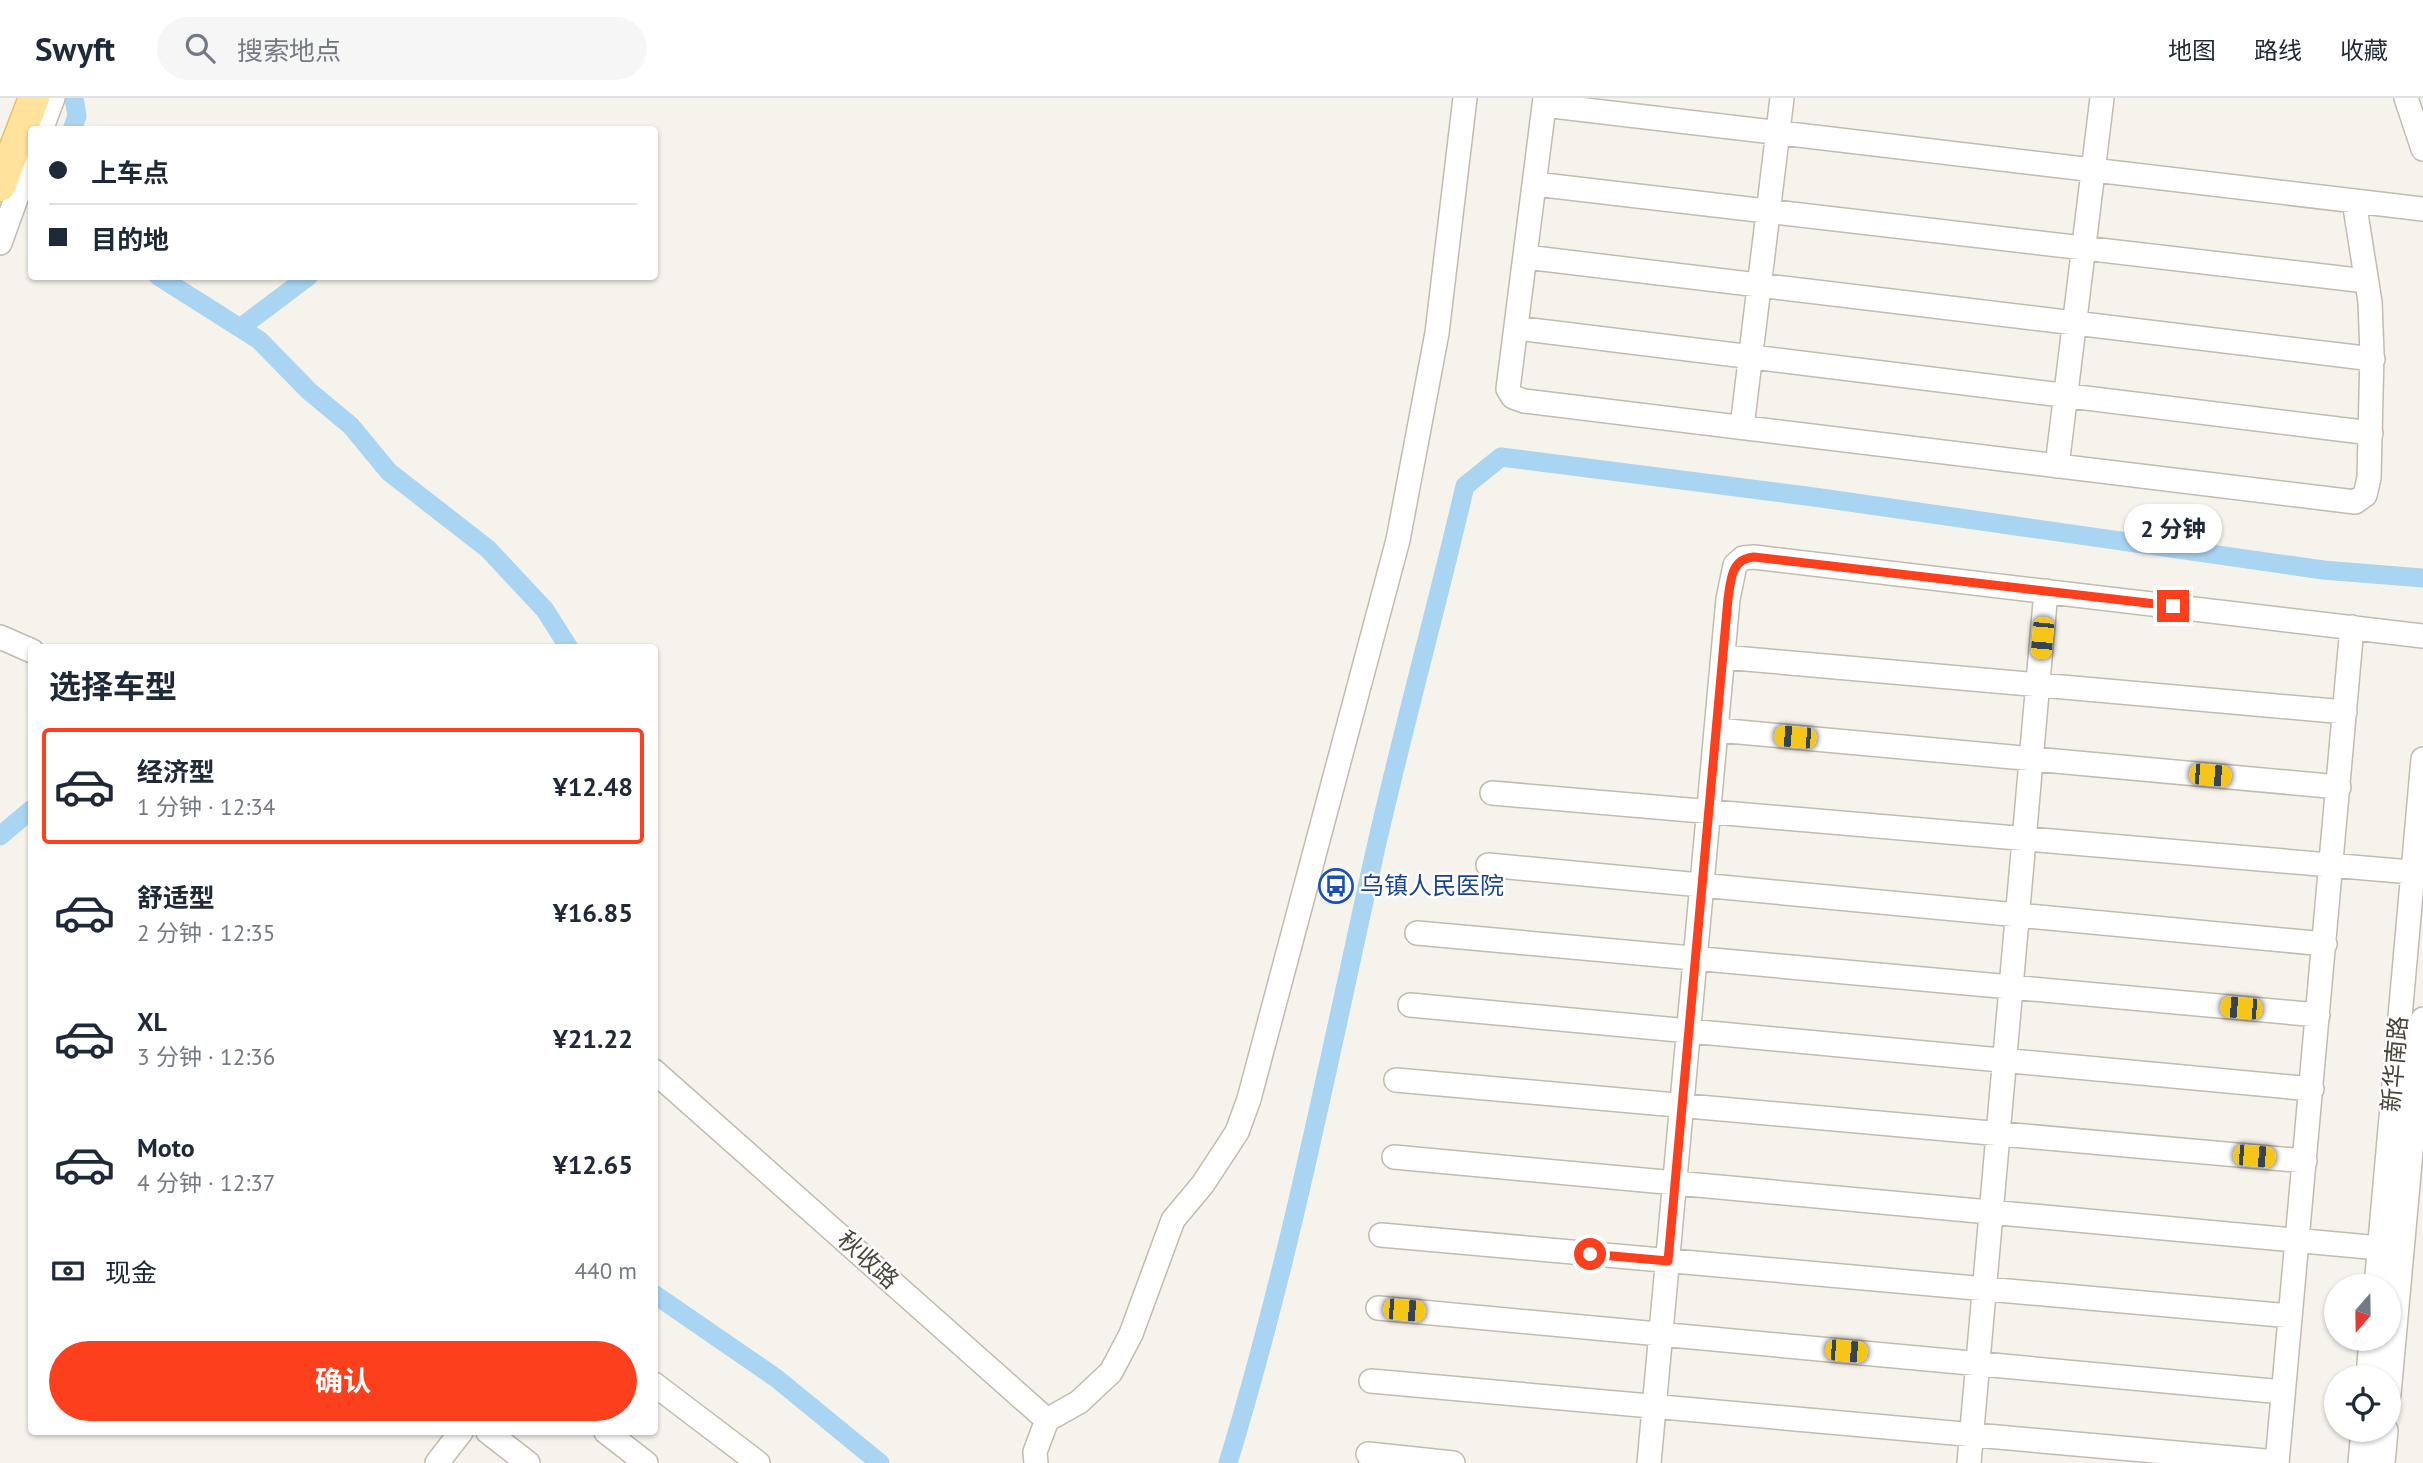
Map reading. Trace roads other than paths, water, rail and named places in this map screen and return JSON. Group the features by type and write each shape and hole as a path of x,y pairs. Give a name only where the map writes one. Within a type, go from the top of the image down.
{"main road":[{"path":"0,134 37,105"},
{"path":"0,186 37,105"}],"street":[{"path":"1036,1463 1035,1452 1047,1420 1079,1402 1111,1372 1131,1334 1173,1220 1203,1184 1237,1132 1249,1099 1398,540 1437,333 1465,98"},
{"path":"1742,427 1782,98"},
{"path":"2057,466 2102,98"},
{"path":"2406,98 2423,149"},
{"path":"2354,201 2367,281 2372,359 2369,478 2365,495 2355,502 1524,401 1513,397 1508,389 1545,102 2423,209"},
{"path":"0,243 28,165"},
{"path":"1535,184 2367,281"},
{"path":"1526,257 2372,359"},
{"path":"1516,328 2371,433"},
{"path":"1649,1463 1723,657 1735,565 1743,558 2423,636"},
{"path":"1969,1463 2046,591"},
{"path":"1371,1381 2277,1462 2352,627"},
{"path":"0,637 28,649"},
{"path":"1723,657 2345,712"},
{"path":"1717,730 2339,787"},
{"name":"新华南路","path":"2389,1365 2390,1249 2418,872 2423,759"},
{"path":"1492,793 2418,872"},
{"path":"1488,865 2325,944"},
{"path":"1417,933 2318,1015"},
{"path":"1410,1005 2312,1089"},
{"name":"新华南路","path":"2380,1274 2390,1249 2423,1018"},
{"name":"秋收路","path":"658,1074 1047,1420"},
{"path":"1396,1080 2305,1161"},
{"path":"1394,1157 2390,1249"},
{"path":"1381,1235 2290,1316"},
{"path":"1378,1308 2283,1392"},
{"path":"658,1387 758,1463"},
{"path":"437,1463 459,1435"},
{"path":"492,1435 528,1463"},
{"path":"610,1435 646,1463"},
{"path":"2360,1463 2362,1442"},
{"path":"2383,1463 2385,1442"},
{"path":"1368,1454 1453,1463"}],"waterway":[{"path":"73,126 77,116 74,98"},
{"path":"164,280 259,340 309,391 351,426 389,472 488,549 545,610 566,644"},
{"path":"240,328 304,280"},
{"path":"1228,1463 1289,1237 1385,810 1465,486 1501,457 1814,497 2323,570 2423,578"},
{"path":"0,836 28,812"},
{"path":"658,1297 776,1378 880,1463"}],"place":[{"name":"乌镇人民医院","path":"1336,886"}]}
